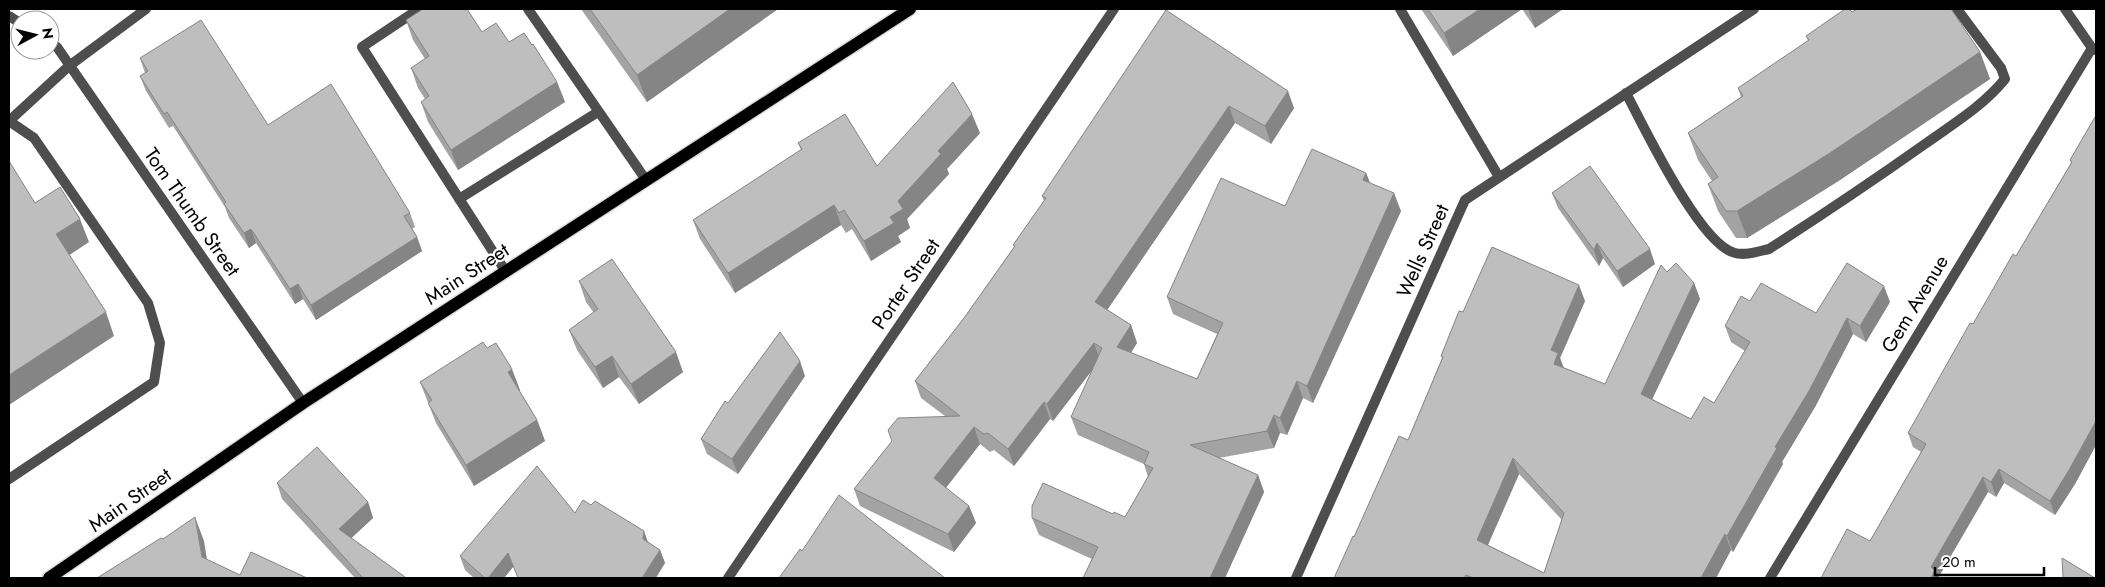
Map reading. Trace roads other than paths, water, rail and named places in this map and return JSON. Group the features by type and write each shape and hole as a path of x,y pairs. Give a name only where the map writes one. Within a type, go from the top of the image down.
{"main road":[{"name":"Main Street","path":"49,578 303,403 910,9"}],"street":[{"path":"9,479 154,382 160,343 148,303 34,138 9,121 69,66 146,9"},
{"path":"419,9 362,47 506,272"},
{"path":"528,9 646,180"},
{"name":"Porter Street","path":"728,578 1114,9"},
{"path":"1400,9 1499,177"},
{"name":"Wells Street","path":"1296,578 1465,200 1754,9"},
{"path":"1626,94 1684,202 1714,240 1734,253 1753,253 1769,249 1858,191 1973,109 1993,94 2005,79 2001,68 1957,9"},
{"path":"2064,9 2094,49"},
{"name":"Gem Avenue","path":"1770,578 2094,49"},
{"name":"Tom Thumb Street","path":"60,52 303,403"},
{"path":"460,199 598,112"}]}
